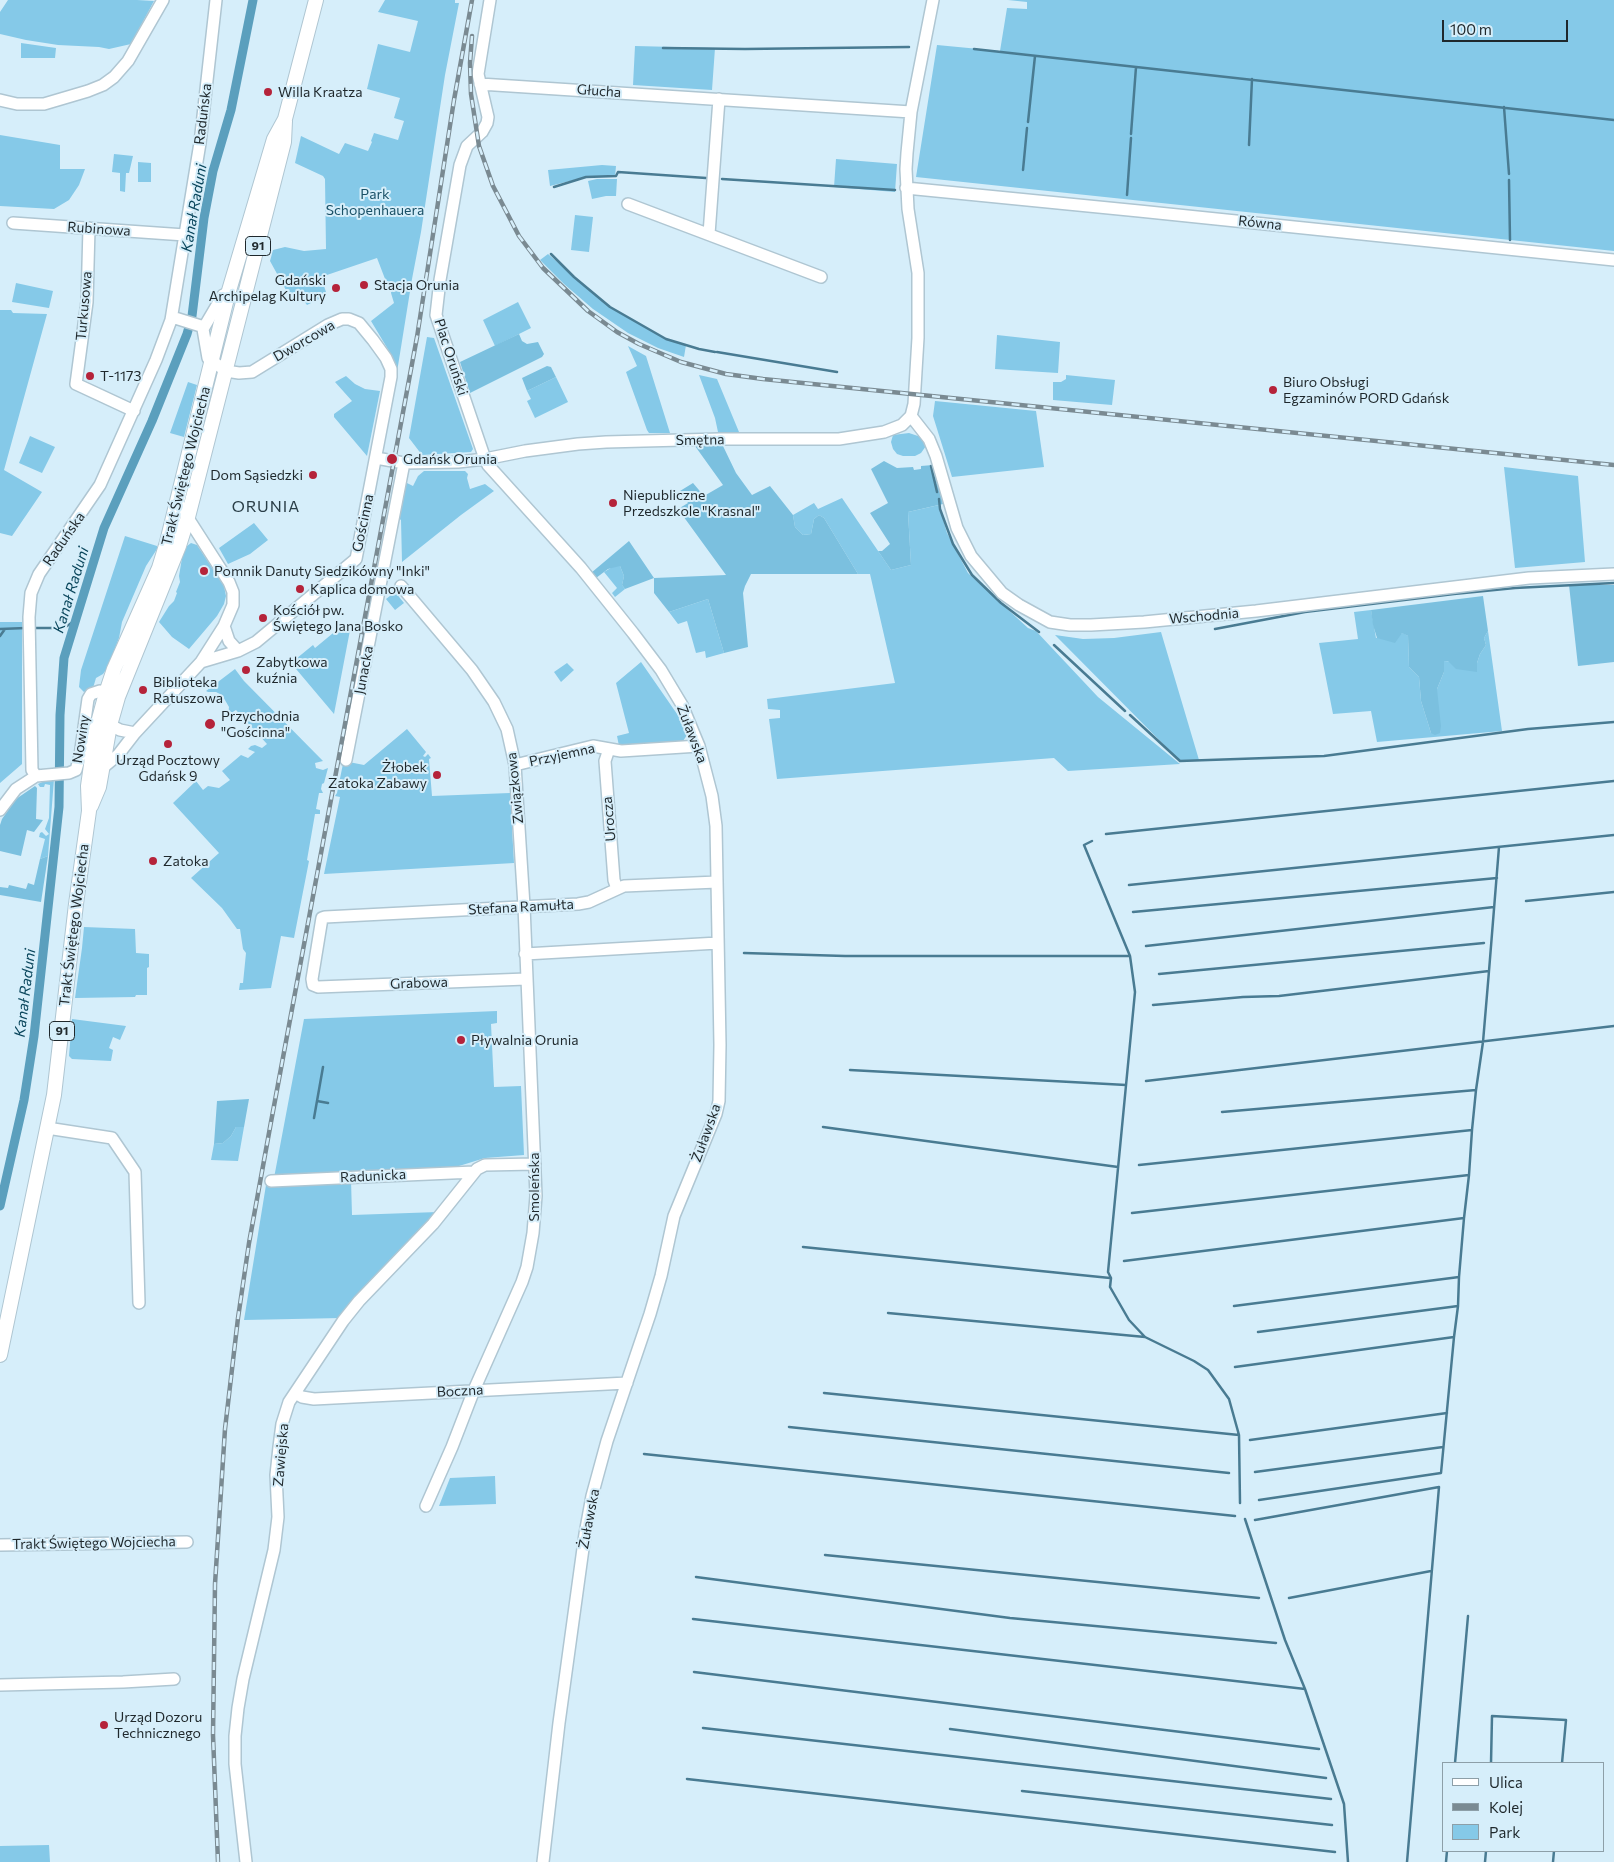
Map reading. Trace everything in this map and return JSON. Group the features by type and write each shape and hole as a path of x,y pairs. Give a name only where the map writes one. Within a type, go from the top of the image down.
{"main road":[{"name":"Trakt Świętego Wojciecha","path":"0,1355 47,1128 58,1060 89,811 88,786 96,730 181,539 188,517 284,142 285,119 316,0"},
{"name":"Trakt Świętego Wojciecha","path":"89,811 98,787 110,724 112,695 123,648 168,542 228,294 274,139 285,119"}],"street":[{"path":"0,100 17,104 44,104 80,94 103,85 114,77 128,60 163,0"},
{"name":"Raduńska","path":"36,776 32,770 29,602 33,586 100,485 158,355 177,319 185,235 200,143 216,0"},
{"path":"480,84 479,63 490,0"},
{"path":"911,416 915,386 918,273 906,188 906,153 911,112 933,0"},
{"name":"Głucha","path":"480,84 911,112"},
{"name":"Plac Oruński","path":"480,84 488,117 487,123 482,132 468,146 460,165 436,312 485,459"},
{"path":"709,234 719,99"},
{"name":"Równa","path":"906,188 1139,210 1614,260"},
{"path":"628,204 821,277"},
{"name":"Rubinowa","path":"13,223 185,235"},
{"name":"Turkusowa","path":"89,228 87,302 76,384 134,411"},
{"path":"206,383 226,371 208,358 201,326 223,295 228,294"},
{"path":"177,319 201,326"},
{"name":"Dworcowa","path":"226,371 252,372 336,321 350,319 359,323 386,358 391,372 390,389 376,458"},
{"name":"Smętna","path":"485,459 525,451 606,442 847,439 895,429 902,426 911,416"},
{"name":"Wschodnia","path":"911,416 929,439 936,456 957,528 971,556 1002,593 1050,622 1092,626 1144,622 1256,611 1529,578 1614,574"},
{"path":"376,458 404,463 458,462 485,459"},
{"name":"Gościnna","path":"201,662 238,651 267,635 356,559 376,458"},
{"name":"Żuławska","path":"485,459 505,484 581,568 633,633 678,698 699,746 713,804 717,882 719,1101 716,1114 674,1216 656,1295 598,1472 586,1524 543,1862"},
{"name":"Junacka","path":"346,760 404,463"},
{"path":"101,769 118,755 135,733 201,662 224,626 233,605 233,592 229,582 178,501"},
{"path":"181,539 198,533"},
{"name":"Związkowa","path":"401,586 472,670 494,702 507,729 515,765 524,906"},
{"path":"224,626 230,641 238,651"},
{"name":"Nowiny","path":"0,810 16,789 36,776 69,773 76,770 88,699 95,692 112,695"},
{"path":"110,724 120,730 135,733"},
{"path":"91,759 135,733"},
{"name":"Przyjemna","path":"515,765 593,746 621,751 699,746"},
{"name":"Urocza","path":"609,749 605,761 614,880 617,889"},
{"name":"Stefana Ramułta","path":"313,985 312,978 322,918 583,904 624,886 717,882"},
{"name":"Smoleńska","path":"426,1506 527,1267 536,1209 524,906"},
{"path":"525,954 718,943"},
{"name":"Grabowa","path":"313,985 318,987 526,979"},
{"path":"47,1128 112,1138 135,1172 139,1302"},
{"path":"474,1172 485,1164 534,1164"},
{"name":"Radunicka","path":"271,1181 474,1172"},
{"name":"Zawiejska","path":"246,1862 234,1764 238,1708 252,1640 271,1569 278,1517 276,1475 280,1434 286,1409 343,1321 359,1301 433,1224 474,1172"},
{"name":"Boczna","path":"295,1393 302,1397 314,1399 627,1383"},
{"name":"Trakt Świętego Wojciecha","path":"0,1545 187,1542"},
{"path":"0,1685 174,1679"}],"green space":[{"path":"8,0 154,1 131,44 109,49 58,45 0,34 0,12"},
{"name":"Park Schopenhauera","path":"385,0 455,0 455,3 459,3 445,75 397,372 389,351 371,321 394,303 391,293 392,282 387,284 377,258 321,277 327,295 307,305 300,296 287,292 270,261 273,250 285,247 304,251 326,249 325,179 323,176 295,163 301,136 339,154 345,143 368,151 374,133 398,140 404,121 394,118 400,98 367,89 378,44 410,52 418,21 378,12"},
{"path":"1008,0 1614,0 1614,251 916,177 937,45 1000,51 1007,8 1027,9 1027,2"},
{"path":"21,43 56,48 55,58 21,58"},
{"path":"635,46 715,48 712,90 633,85"},
{"path":"0,135 60,145 60,169 85,169 79,185 69,200 54,209 0,206"},
{"path":"114,154 133,156 129,173 126,173 125,192 120,191 120,173 112,172"},
{"path":"836,159 897,164 895,192 834,187"},
{"path":"138,162 151,163 151,182 138,182"},
{"path":"602,165 616,166 615,177 586,177 550,186 548,170"},
{"path":"617,179 616,196 592,199 588,181"},
{"path":"575,215 593,217 589,252 571,250"},
{"path":"548,254 610,307 666,339 686,345 684,357 658,348 628,333 593,309 540,260"},
{"path":"16,283 53,291 49,308 12,302"},
{"path":"518,302 531,328 495,346 483,320"},
{"path":"0,310 11,310 13,313 47,314 4,470 42,492 12,536 0,533"},
{"path":"997,335 1060,342 1058,373 995,369"},
{"path":"427,337 434,338 473,449 471,452 422,455 409,438"},
{"path":"628,346 646,356 670,433 649,433 647,430 626,372 637,366"},
{"path":"699,375 717,379 739,432 718,432 715,418"},
{"path":"1066,375 1115,380 1112,405 1053,400 1053,382 1061,382 1066,379"},
{"path":"346,376 355,384 365,389 380,391 367,456 334,417 334,414 352,401 335,382"},
{"path":"556,377 568,402 535,418 527,401 531,399 527,391"},
{"path":"188,382 197,385 184,437 170,433"},
{"path":"935,401 1036,411 1044,467 952,477 933,416"},
{"path":"909,433 921,437 926,446 921,453 915,456 897,454 891,442 893,435"},
{"path":"30,436 55,447 42,473 19,463"},
{"path":"1504,467 1578,476 1585,562 1515,568"},
{"path":"424,471 465,471 468,474 467,478 470,489 485,484 494,491 402,562 401,520 395,516 403,481 413,486 418,476"},
{"path":"842,498 891,570 911,565 908,512 939,505 947,533 968,573 1028,628 1036,631 1098,697 1180,764 1068,771 1054,758 777,779 769,719 780,718 780,710 768,709 767,699 895,683 870,574 858,574 824,518 819,515 814,519 811,534 803,535 795,527 793,515 814,503 818,509"},
{"path":"254,523 268,540 250,554 228,564 219,548"},
{"path":"125,536 157,546 157,549 146,566 122,622 119,638 108,667 103,674 96,678 93,688 84,692 79,687 81,670"},
{"path":"191,543 197,545 205,557 224,586 226,596 217,616 189,649 172,637 159,622 174,601 180,582 182,558 187,546"},
{"path":"614,566 620,566 624,576 622,585 625,589 615,597 612,593 617,588 604,572"},
{"path":"395,592 404,603 395,610 386,599"},
{"path":"708,599 724,653 706,658 705,651 696,653 687,621 678,624 669,612"},
{"path":"1371,610 1376,638 1403,633 1408,636 1409,667 1419,677 1421,701 1431,733 1437,689 1444,672 1444,661 1477,663 1486,645 1484,638 1488,631 1502,731 1377,742 1371,711 1333,714 1319,643 1358,639 1354,612"},
{"path":"0,622 22,622 22,764 0,783"},
{"path":"344,624 351,625 334,714 291,663 313,645 315,648"},
{"path":"1161,632 1199,760 1180,761 1055,635 1083,639 1114,638"},
{"path":"641,662 684,724 687,735 683,741 619,746 617,736 629,733 616,683"},
{"path":"567,663 574,670 561,682 554,672"},
{"path":"235,669 244,681 323,761 315,763 316,768 323,770 328,768 321,789 323,793 319,793 316,809 320,810 320,814 315,814 307,860 309,861 294,938 281,936 271,988 239,990 240,983 243,983 246,953 243,949 240,929 237,929 222,908 191,878 219,853 173,803 196,781 203,790 208,786 219,788 230,780 222,771 241,755 248,758 255,752 248,749 251,746 255,745 262,748 267,744 236,710 228,715 229,707 222,695 206,691"},
{"path":"407,729 426,752 423,756 425,757 428,754 431,758 429,759 432,796 510,793 514,863 324,874 340,797 335,796 344,759 364,765"},
{"path":"54,779 48,856 40,859 45,839 39,837 40,833 42,832 46,836 49,834 45,829 49,818 50,785 45,784 44,787 40,787 38,784"},
{"path":"84,927 135,929 136,953 149,954 147,995 75,998"},
{"path":"497,1011 497,1023 491,1024 494,1087 521,1086 524,1155 485,1158 446,1170 274,1178 304,1019"},
{"path":"72,1019 126,1026 120,1040 113,1037 109,1048 113,1050 111,1061 72,1059 69,1056"},
{"path":"236,1127 244,1127 238,1161 211,1160 214,1144 223,1143 231,1136"},
{"path":"351,1180 352,1215 438,1212 341,1318 244,1320 266,1185"},
{"path":"495,1476 496,1504 439,1506 450,1478"},
{"path":"49,1845 50,1862 0,1862 0,1846"}],"shaded area":[{"path":"519,334 522,341 527,344 538,342 544,354 542,357 470,393 460,362"},
{"path":"547,366 551,367 556,377 527,391 522,378"},
{"path":"695,446 723,446 736,473 752,495 770,486 793,515 795,527 803,535 811,534 814,519 819,515 824,518 858,574 751,574 743,593 748,647 724,653 708,599 669,612 654,593 654,578 726,575 678,509 688,503 680,491 693,483 704,496 723,485"},
{"path":"884,461 897,468 913,467 914,470 921,469 921,466 933,465 943,504 908,512 911,565 891,570 878,551 882,551 890,544 870,513 888,503 871,469"},
{"path":"629,541 654,578 625,589 622,585 624,576 620,566 608,569 596,578 591,573"},
{"path":"1569,585 1614,585 1614,662 1578,666"},
{"path":"1483,596 1488,631 1484,638 1486,645 1477,663 1477,672 1456,669 1448,661 1444,661 1444,672 1437,689 1441,726 1440,733 1435,735 1431,733 1421,701 1419,677 1409,667 1408,636 1402,633 1395,643 1377,638 1371,610"},
{"path":"35,786 37,788 36,819 43,820 34,832 27,830 21,856 0,851 0,825 2,819 16,799"},
{"path":"48,856 41,902 0,895 0,887 8,888 9,885 26,889 28,883 34,885 40,859"},
{"path":"249,1099 244,1127 236,1127 231,1136 223,1143 214,1144 217,1101"}],"waterway":[{"name":"Kanał Raduni","path":"0,1206 24,1100 34,1036 59,807 60,715 64,658 104,528 152,421 187,334 192,316 204,218 213,171 231,110 253,0"},
{"path":"663,48 909,47"},
{"path":"974,49 1614,120"},
{"path":"1028,122 1035,56"},
{"path":"1131,134 1136,67"},
{"path":"1249,145 1252,79"},
{"path":"1504,107 1509,174"},
{"path":"1023,170 1027,128"},
{"path":"1127,195 1131,138"},
{"path":"554,187 586,177 616,176 618,172 706,178"},
{"path":"722,179 895,190"},
{"path":"1509,180 1510,240"},
{"path":"551,254 574,277 610,307 666,339 715,352"},
{"path":"717,352 837,372"},
{"path":"931,466 937,492"},
{"path":"939,499 940,509 953,544 972,575 1001,603 1039,632"},
{"path":"1215,629 1305,612 1454,594 1515,588 1614,583"},
{"path":"31,628 59,628 67,626 77,619"},
{"path":"0,629 26,628"},
{"path":"0,636 5,629"},
{"path":"1054,645 1125,711"},
{"path":"1130,715 1180,761 1324,756 1528,729 1614,722"},
{"path":"1106,834 1614,781"},
{"path":"1129,885 1614,835"},
{"path":"1092,841 1084,845 1130,956 1135,992 1108,1272 1111,1278 1110,1287 1129,1320 1145,1337 1208,1370 1229,1399 1239,1435 1240,1503"},
{"path":"1153,1005 1243,997 1279,996 1489,971 1499,847"},
{"path":"1133,912 1497,878"},
{"path":"1526,901 1614,892"},
{"path":"1146,946 1494,907"},
{"path":"1159,974 1484,943"},
{"path":"744,953 845,956 1130,956"},
{"path":"1222,1112 1476,1090 1483,1042 1489,971"},
{"path":"1146,1081 1614,1026"},
{"path":"314,1118 323,1067"},
{"path":"850,1070 1126,1085"},
{"path":"1139,1165 1472,1130 1476,1090"},
{"path":"317,1101 328,1103"},
{"path":"823,1127 1118,1167"},
{"path":"1132,1213 1469,1175 1472,1130"},
{"path":"1124,1261 1464,1218 1469,1175"},
{"path":"1234,1306 1459,1277 1464,1218"},
{"path":"803,1247 1110,1278"},
{"path":"1258,1332 1458,1306 1459,1277"},
{"path":"1235,1367 1454,1337 1458,1306"},
{"path":"888,1313 1145,1337"},
{"path":"1259,1500 1441,1473 1454,1337"},
{"path":"824,1393 1239,1435"},
{"path":"1250,1440 1447,1413"},
{"path":"789,1427 1229,1473"},
{"path":"1255,1472 1443,1447"},
{"path":"644,1454 1235,1516"},
{"path":"1255,1520 1439,1487 1407,1862"},
{"path":"1245,1519 1285,1640 1305,1689 1344,1804 1348,1862"},
{"path":"825,1555 1259,1598"},
{"path":"1289,1598 1431,1571"},
{"path":"696,1577 1010,1618 1276,1643"},
{"path":"1455,1762 1468,1616"},
{"path":"693,1619 1305,1689"},
{"path":"694,1672 1319,1749"},
{"path":"1491,1762 1492,1716 1566,1720 1562,1762"},
{"path":"703,1728 1331,1799"},
{"path":"950,1729 1326,1778"},
{"path":"687,1779 1335,1852"},
{"path":"1022,1791 1332,1825"},
{"path":"1446,1862 1447,1852"},
{"path":"1485,1862 1486,1852"},
{"path":"1553,1862 1554,1852"}],"railway":[{"path":"218,1862 213,1735 215,1584 225,1429 238,1318 249,1243 271,1122 417,337 454,100 472,0"},
{"path":"472,36 470,63 471,94 479,146 493,186 519,236 543,268 588,311 617,332 639,344 681,362 726,374 763,379 1614,465"}],"place":[{"name":"Willa Kraatza","path":"268,92"},
{"name":"Stacja Orunia","path":"364,285"},
{"name":"Gdański Archipelag Kultury","path":"336,288"},
{"name":"T-1173","path":"90,376"},
{"name":"Biuro Obsługi Egzaminów PORD Gdańsk","path":"1273,390"},
{"name":"Gdańsk Orunia","path":"392,459"},
{"name":"Dom Sąsiedzki","path":"313,475"},
{"name":"Niepubliczne Przedszkole \"Krasnal\"","path":"613,503"},
{"name":"Pomnik Danuty Siedzikówny \"Inki\"","path":"204,571"},
{"name":"Kaplica domowa","path":"300,589"},
{"name":"Kościół pw. Świętego Jana Bosko","path":"263,618"},
{"name":"Zabytkowa kuźnia","path":"246,670"},
{"name":"Biblioteka Ratuszowa","path":"143,690"},
{"name":"Przychodnia \"Gościnna\"","path":"210,724"},
{"name":"Urząd Pocztowy Gdańsk 9","path":"168,744"},
{"name":"Żłobek Zatoka Zabawy","path":"437,775"},
{"name":"Zatoka","path":"153,861"},
{"name":"Pływalnia Orunia","path":"461,1040"},
{"name":"Urząd Dozoru Technicznego","path":"104,1725"}],"district":[{"name":"ORUNIA","path":"266,507"}]}
